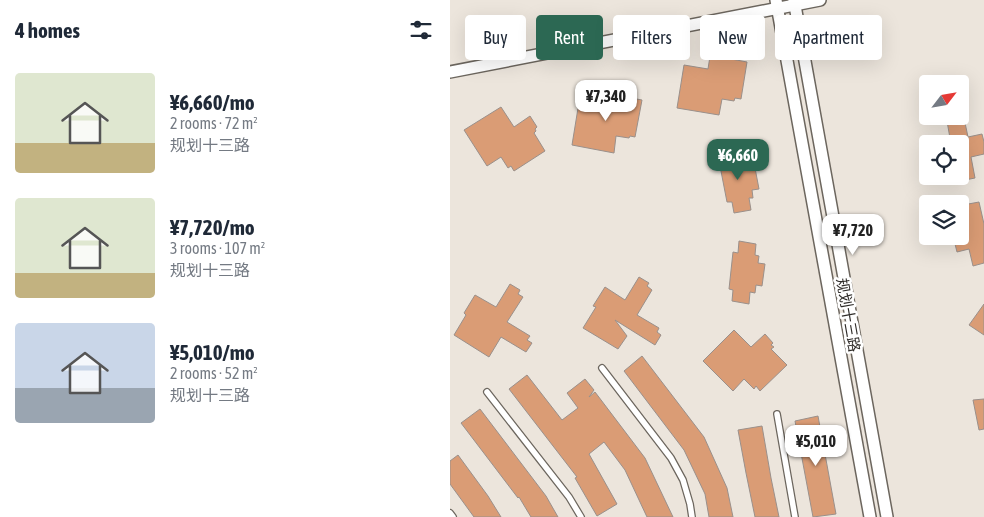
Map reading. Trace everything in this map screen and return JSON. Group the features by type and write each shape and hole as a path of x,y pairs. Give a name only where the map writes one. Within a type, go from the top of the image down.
{"street":[{"path":"450,72 777,4 820,0"},
{"name":"规划十三路","path":"794,2 887,517"},
{"name":"规划十三路","path":"777,4 870,517"}],"lane":[{"path":"602,368 671,458 687,492 692,517"},
{"path":"487,392 569,497 581,517"},
{"path":"777,414 795,517"},
{"path":"450,514 453,517"}],"building":[{"path":"709,60 747,62 741,99 735,98 734,101 722,99 719,115 677,108 684,65 708,69"},
{"path":"606,87 618,90 621,93 620,96 642,100 635,137 616,136 614,153 572,145 579,102 602,106"},
{"path":"501,107 514,127 530,116 537,127 534,133 545,151 514,171 511,166 508,168 501,157 487,166 464,130"},
{"path":"948,125 965,125 968,135 949,135"},
{"path":"982,134 984,154 971,157 975,178 969,179 969,137"},
{"path":"740,150 742,162 746,161 748,169 755,168 759,189 752,190 753,198 749,198 751,210 734,213 732,202 727,202 720,166 725,165 723,154"},
{"path":"979,202 984,224 984,263 973,266 969,249 957,252 955,245 969,245 969,204"},
{"path":"739,241 756,244 755,255 759,256 758,263 765,264 762,286 756,285 755,293 750,292 749,304 732,301 733,290 729,289 733,252 738,253"},
{"path":"639,277 649,283 647,286 652,290 637,315 659,328 657,332 661,335 655,345 615,320 627,336 618,349 583,328 596,307 593,306 605,287 625,300"},
{"path":"510,284 520,290 518,294 523,297 507,322 530,336 527,340 532,343 526,352 501,337 489,357 454,335 475,295 496,307"},
{"path":"984,304 984,335 969,325"},
{"path":"734,330 751,347 765,334 773,343 771,345 774,347 771,349 787,365 760,391 756,386 754,389 744,379 733,391 703,361"},
{"path":"642,356 704,437 727,488 733,517 709,517 705,494 684,450 624,371"},
{"path":"527,375 562,420 578,408 567,393 585,379 594,390 589,397 595,392 645,458 673,517 647,517 625,470 604,442 589,454 617,504 597,516 575,478 577,477 509,389"},
{"path":"984,399 984,429 979,430 973,400"},
{"path":"480,409 546,496 558,517 531,517 519,497 461,423"},
{"path":"818,416 836,514 813,517 795,421"},
{"path":"762,426 779,517 755,517 746,473 738,430"},
{"path":"458,455 501,517 474,517 450,484 450,461"}]}
